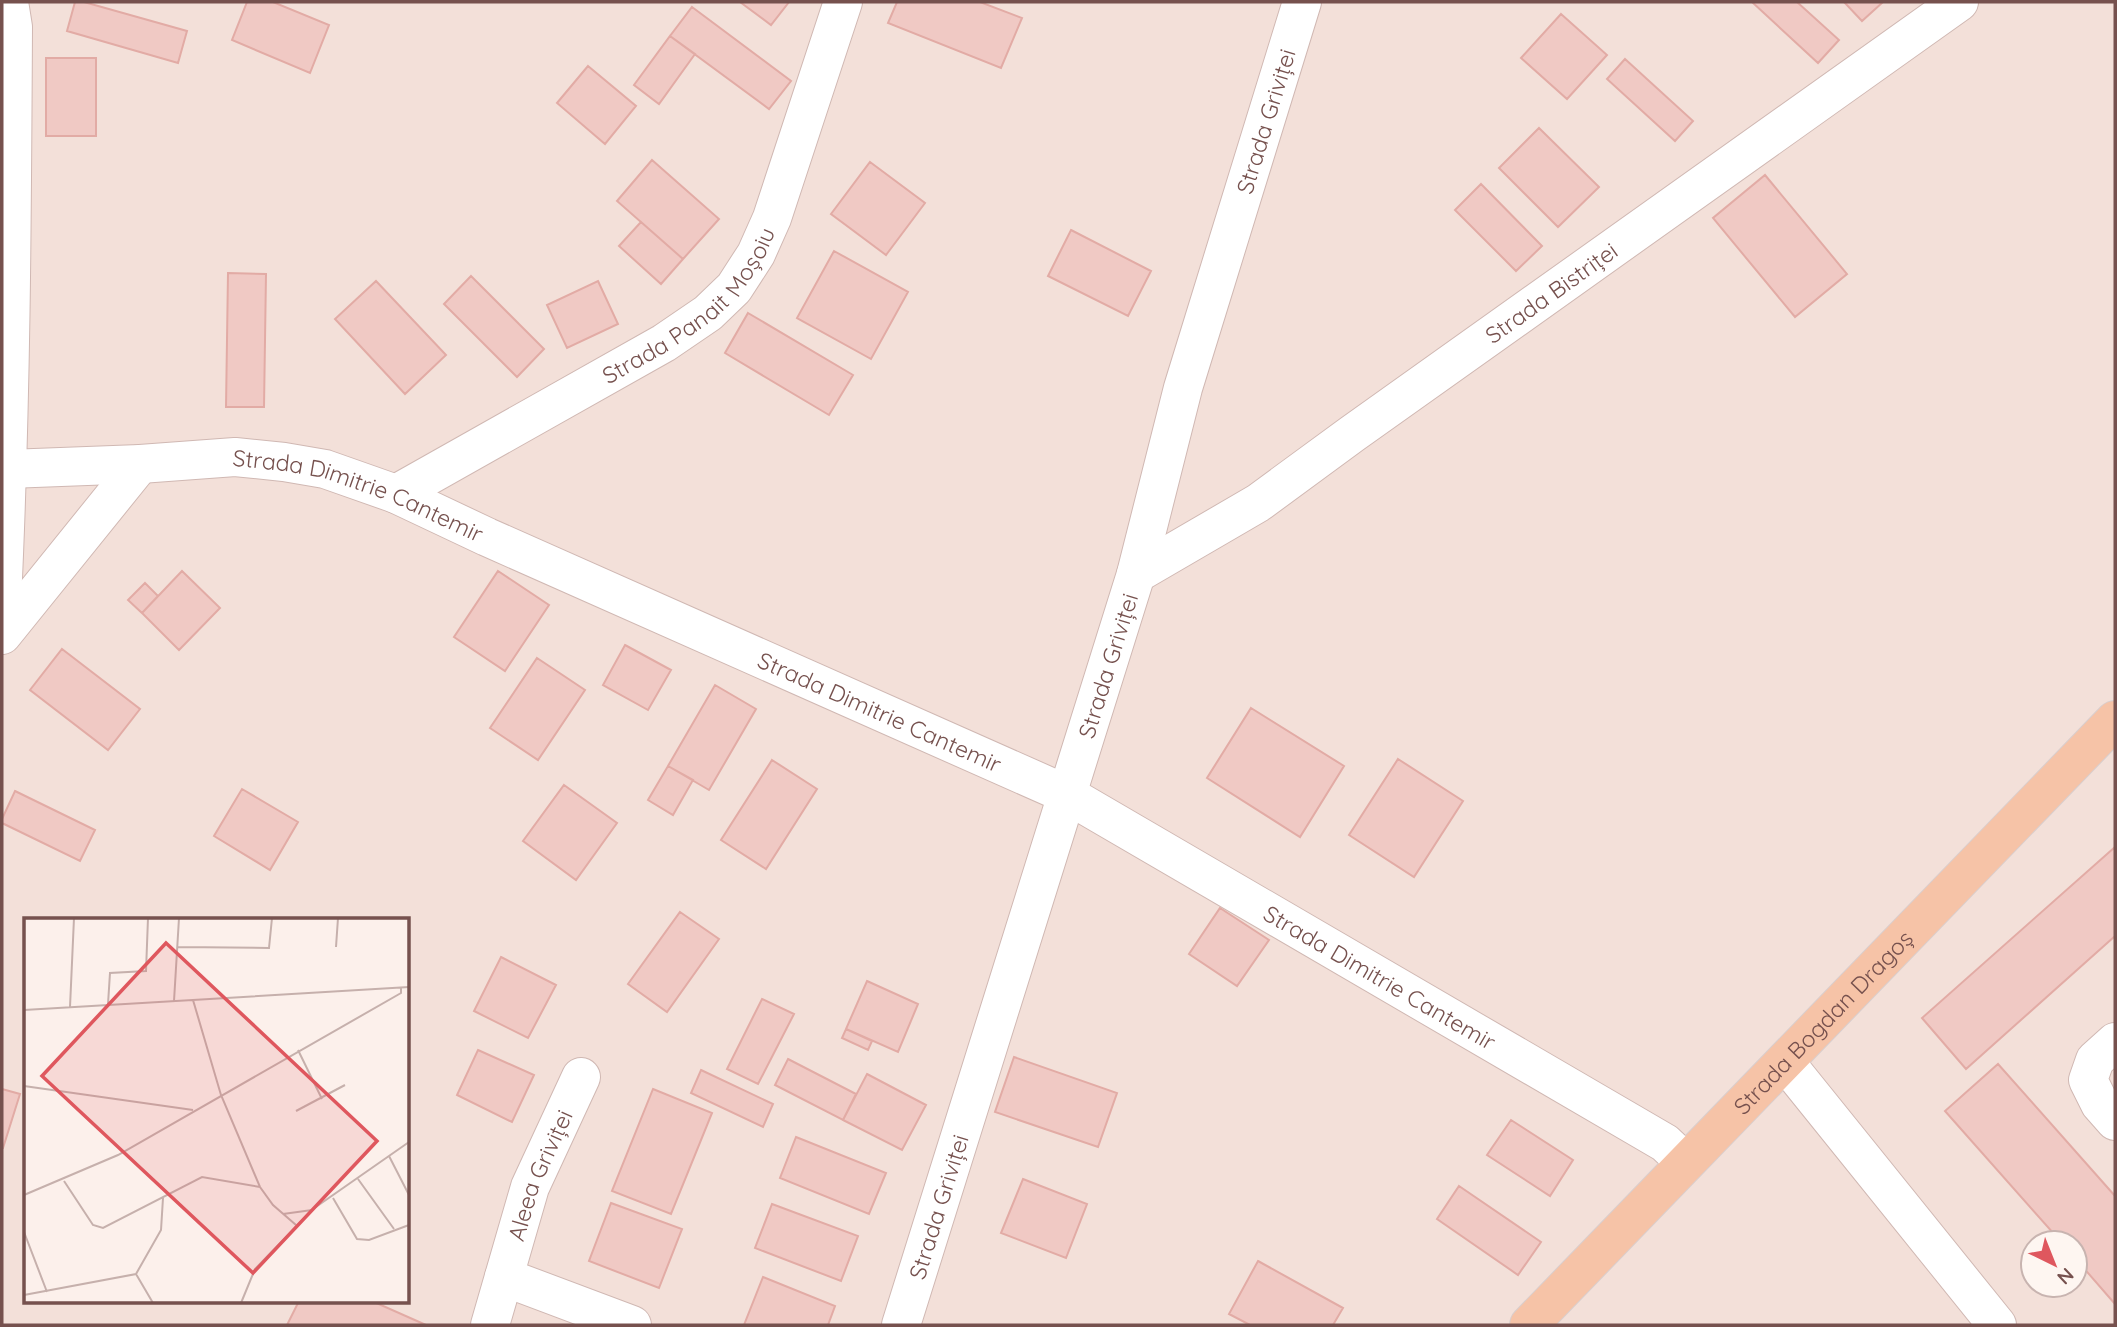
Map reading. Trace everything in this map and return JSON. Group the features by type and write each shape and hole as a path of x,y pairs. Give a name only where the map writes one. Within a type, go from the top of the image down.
{"main road":[{"name":"Strada Bogdan Dragoș","path":"1529,1325 2115,720"}],"street":[{"path":"2,600 8,469 13,27 9,2"},
{"name":"Strada Panait Moșoiu","path":"396,494 664,343 708,313 734,288 756,254 772,218 843,2"},
{"name":"Strada Griviței","path":"901,1325 1136,574 1183,388 1302,2"},
{"name":"Strada Bistriței","path":"1136,574 1258,503 1959,2"},
{"name":"Strada Dimitrie Cantemir","path":"8,469 235,457 325,469 396,494 1066,794 1665,1143 1685,1162"},
{"path":"2,635 140,464"},
{"path":"2115,1042 2095,1060 2088,1080 2100,1104 2115,1121"},
{"path":"1785,1062 1997,1325"},
{"name":"Aleea Griviței","path":"489,1325 530,1187 581,1077"},
{"path":"503,1277 632,1325"}],"shaded area":[{"path":"2,2 2115,2 2115,1325 2,1325"}],"building":[{"path":"75,2 84,2 187,31 178,63 67,31"},
{"path":"247,2 273,2 329,25 310,73 232,40"},
{"path":"740,2 789,2 771,25"},
{"path":"897,2 980,2 1022,18 1001,68 888,23"},
{"path":"1752,2 1797,2 1839,40 1818,63"},
{"path":"1844,2 1883,2 1862,21"},
{"path":"692,7 791,81 769,109 670,36"},
{"path":"1561,14 1607,55 1567,99 1521,58"},
{"path":"670,36 695,54 659,104 634,85"},
{"path":"46,58 96,58 96,136 46,136"},
{"path":"1625,59 1693,121 1675,141 1607,79"},
{"path":"588,66 636,106 605,144 557,103"},
{"path":"1539,128 1599,187 1558,227 1499,168"},
{"path":"652,160 719,219 683,259 617,201"},
{"path":"870,162 925,203 886,255 831,214"},
{"path":"1765,175 1847,274 1795,317 1713,218"},
{"path":"1481,184 1542,246 1516,271 1455,210"},
{"path":"641,222 683,259 661,284 619,246"},
{"path":"1071,230 1151,271 1128,316 1048,276"},
{"path":"834,251 908,292 871,359 797,318"},
{"path":"228,273 266,274 264,407 226,407"},
{"path":"471,276 544,349 517,377 444,304"},
{"path":"376,281 446,355 405,394 335,319"},
{"path":"598,281 618,324 567,348 547,305"},
{"path":"748,313 853,375 829,415 725,353"},
{"path":"182,571 220,608 179,650 142,613"},
{"path":"498,571 549,605 505,671 454,637"},
{"path":"145,583 158,596 142,613 128,600"},
{"path":"625,645 671,670 648,710 603,685"},
{"path":"62,649 140,709 108,750 30,690"},
{"path":"537,658 585,690 538,760 490,728"},
{"path":"715,685 756,709 709,790 668,766"},
{"path":"1251,708 1344,766 1300,837 1207,778"},
{"path":"1398,759 1463,801 1414,877 1349,835"},
{"path":"772,760 817,789 766,869 721,840"},
{"path":"668,766 693,780 673,815 648,800"},
{"path":"564,785 617,823 576,880 523,841"},
{"path":"242,789 298,822 270,870 214,836"},
{"path":"15,791 95,830 80,861 2,823"},
{"path":"2115,847 2115,936 1966,1069 1922,1018"},
{"path":"1220,908 1269,940 1237,986 1189,954"},
{"path":"680,912 719,939 667,1012 628,984"},
{"path":"501,957 556,985 528,1038 474,1011"},
{"path":"867,981 918,1004 898,1052 846,1029"},
{"path":"762,999 794,1014 758,1084 727,1069"},
{"path":"846,1029 872,1041 868,1050 842,1038"},
{"path":"478,1050 534,1075 512,1122 457,1095"},
{"path":"1014,1057 1117,1093 1098,1147 995,1112"},
{"path":"788,1059 856,1094 843,1120 775,1085"},
{"path":"1998,1064 2115,1196 2115,1304 2089,1274 2089,1229 2050,1229 1945,1111"},
{"path":"701,1070 773,1104 763,1127 691,1093"},
{"path":"867,1074 926,1105 902,1150 843,1120"},
{"path":"2,1089 20,1094 3,1148 2,1148"},
{"path":"653,1089 712,1113 671,1214 612,1191"},
{"path":"1511,1120 1573,1160 1550,1196 1487,1155"},
{"path":"796,1137 886,1173 869,1214 780,1178"},
{"path":"1023,1179 1087,1204 1066,1258 1001,1233"},
{"path":"1459,1186 1541,1242 1518,1275 1437,1219"},
{"path":"611,1203 682,1229 659,1288 589,1261"},
{"path":"772,1204 858,1236 841,1281 755,1248"},
{"path":"1258,1261 1343,1308 1333,1325 1250,1325 1229,1314"},
{"path":"763,1277 835,1306 828,1325 744,1325"},
{"path":"298,1302 374,1302 426,1325 287,1325"}]}
